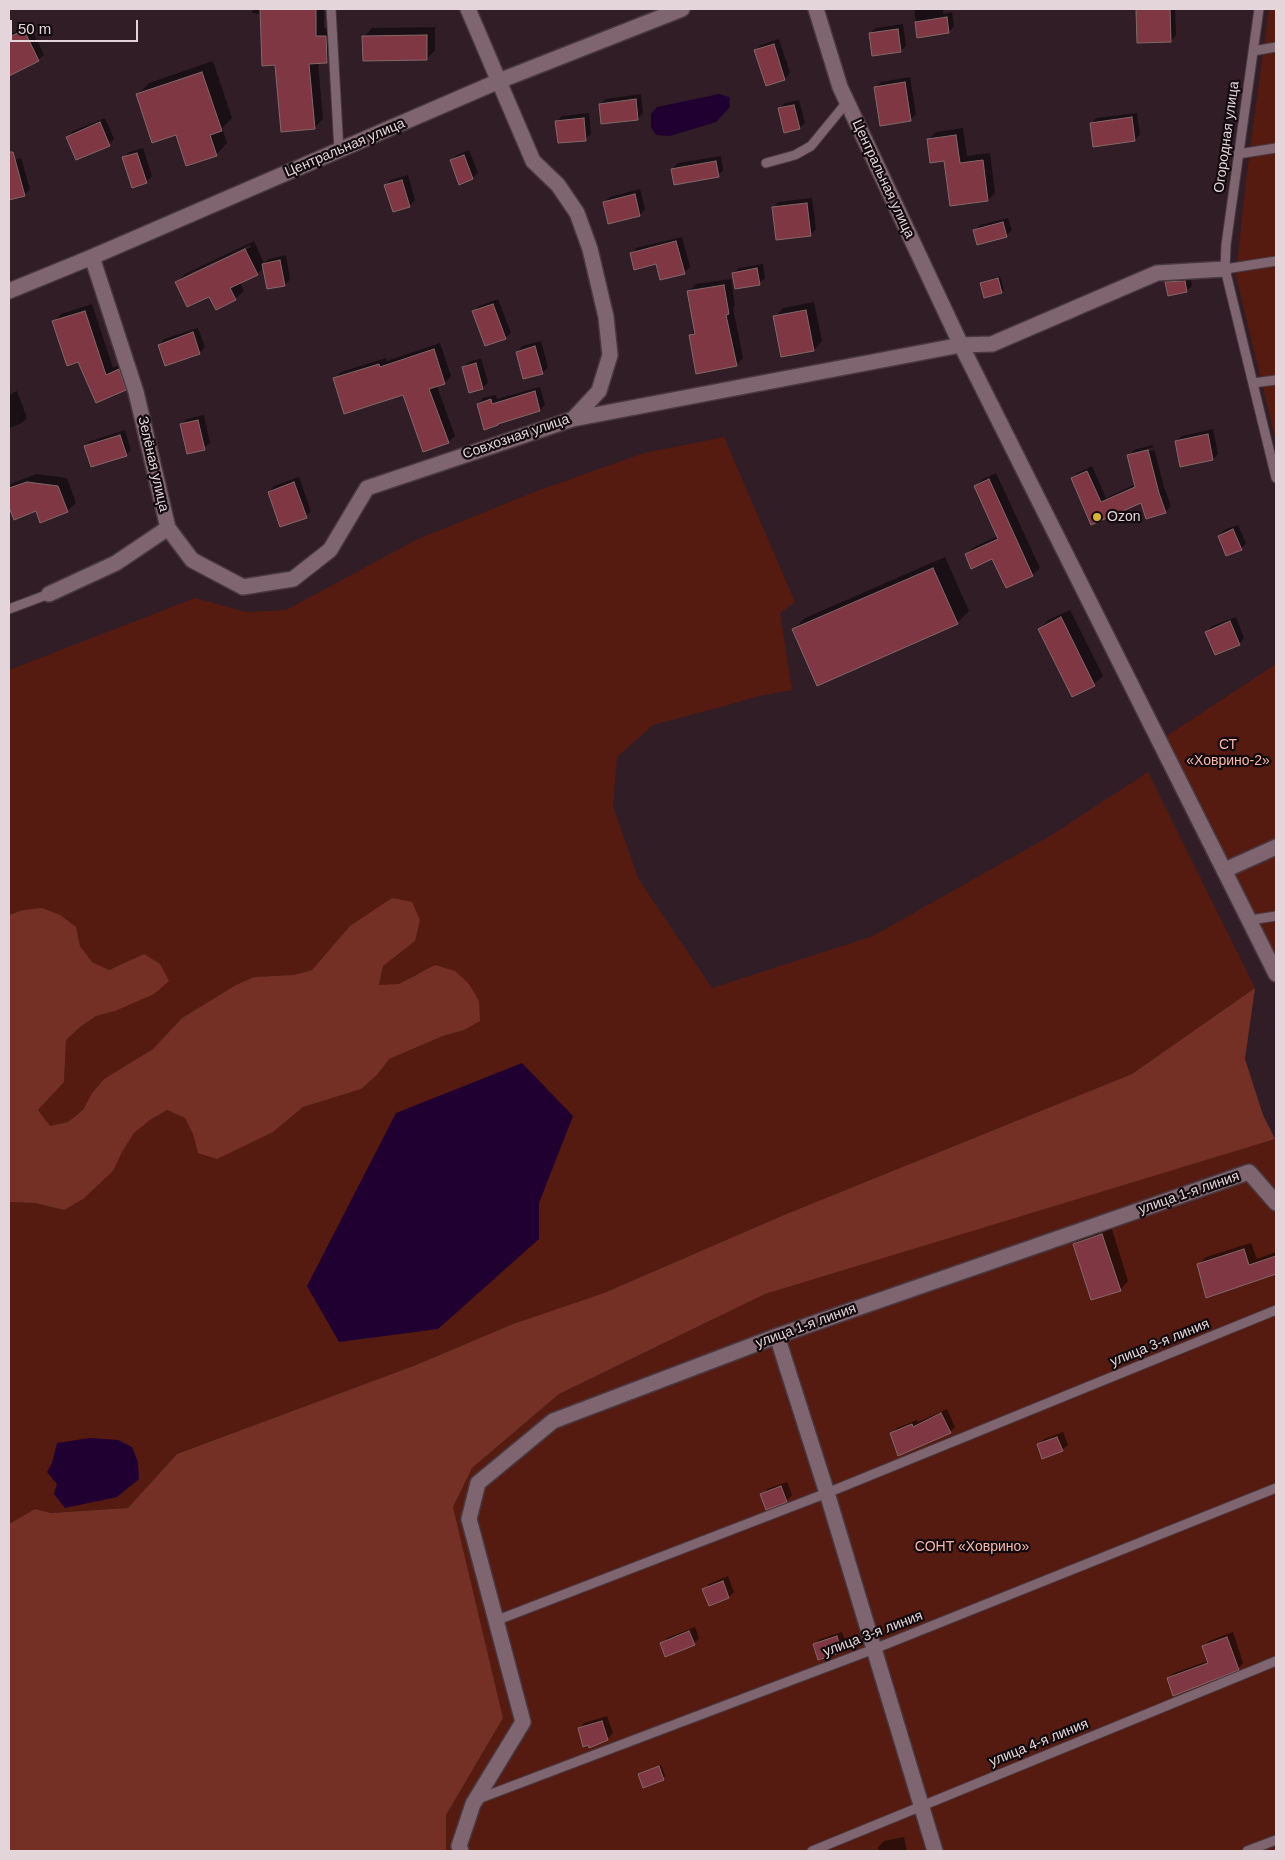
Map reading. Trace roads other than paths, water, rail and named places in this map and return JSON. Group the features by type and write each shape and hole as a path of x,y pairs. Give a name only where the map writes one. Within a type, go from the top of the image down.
{"street":[{"name":"Совхозная улица","path":"168,528 192,560 244,587 292,579 330,550 367,488 572,419 598,391 610,355 606,317 590,249 578,213 558,185 533,161 468,9"},
{"name":"Центральная улица","path":"9,291 499,81 682,9"},
{"name":"Центральная улица","path":"816,9 840,87 961,345 1276,974"},
{"name":"Зелёная улица","path":"49,594 116,563 168,528 136,392 92,257"},
{"path":"572,419 961,345 992,344 1157,274 1225,269"},
{"path":"1225,870 1276,847"},
{"name":"улица 1-я линия","path":"461,1851 459,1846 477,1799 523,1722 469,1519 478,1483 553,1421 777,1336 1249,1172 1276,1203"},
{"path":"777,1336 827,1493 934,1851"}],"lane":[{"path":"331,9 339,151"},
{"name":"Огородная улица","path":"1225,269 1238,154 1259,9"},
{"path":"1253,51 1276,47"},
{"path":"766,163 795,155 811,146 847,102"},
{"path":"1238,154 1276,148"},
{"path":"1276,260 1225,269 1276,478"},
{"path":"1253,383 1276,380"},
{"name":"Зелёная улица","path":"9,609 49,594"},
{"path":"1250,920 1276,916"},
{"name":"улица 3-я линия","path":"495,1621 827,1493 1276,1310"},
{"name":"улица 3-я линия","path":"477,1799 874,1649 1276,1488"},
{"name":"улица 4-я линия","path":"812,1851 1276,1661"},
{"path":"1247,1851 1276,1840"}],"place":[{"name":"Ozon","path":"1097,517"}],"park label":[{"name":"СТ «Ховрино-2»","path":"1228,754"},
{"name":"СОНТ «Ховрино»","path":"972,1547"}]}
